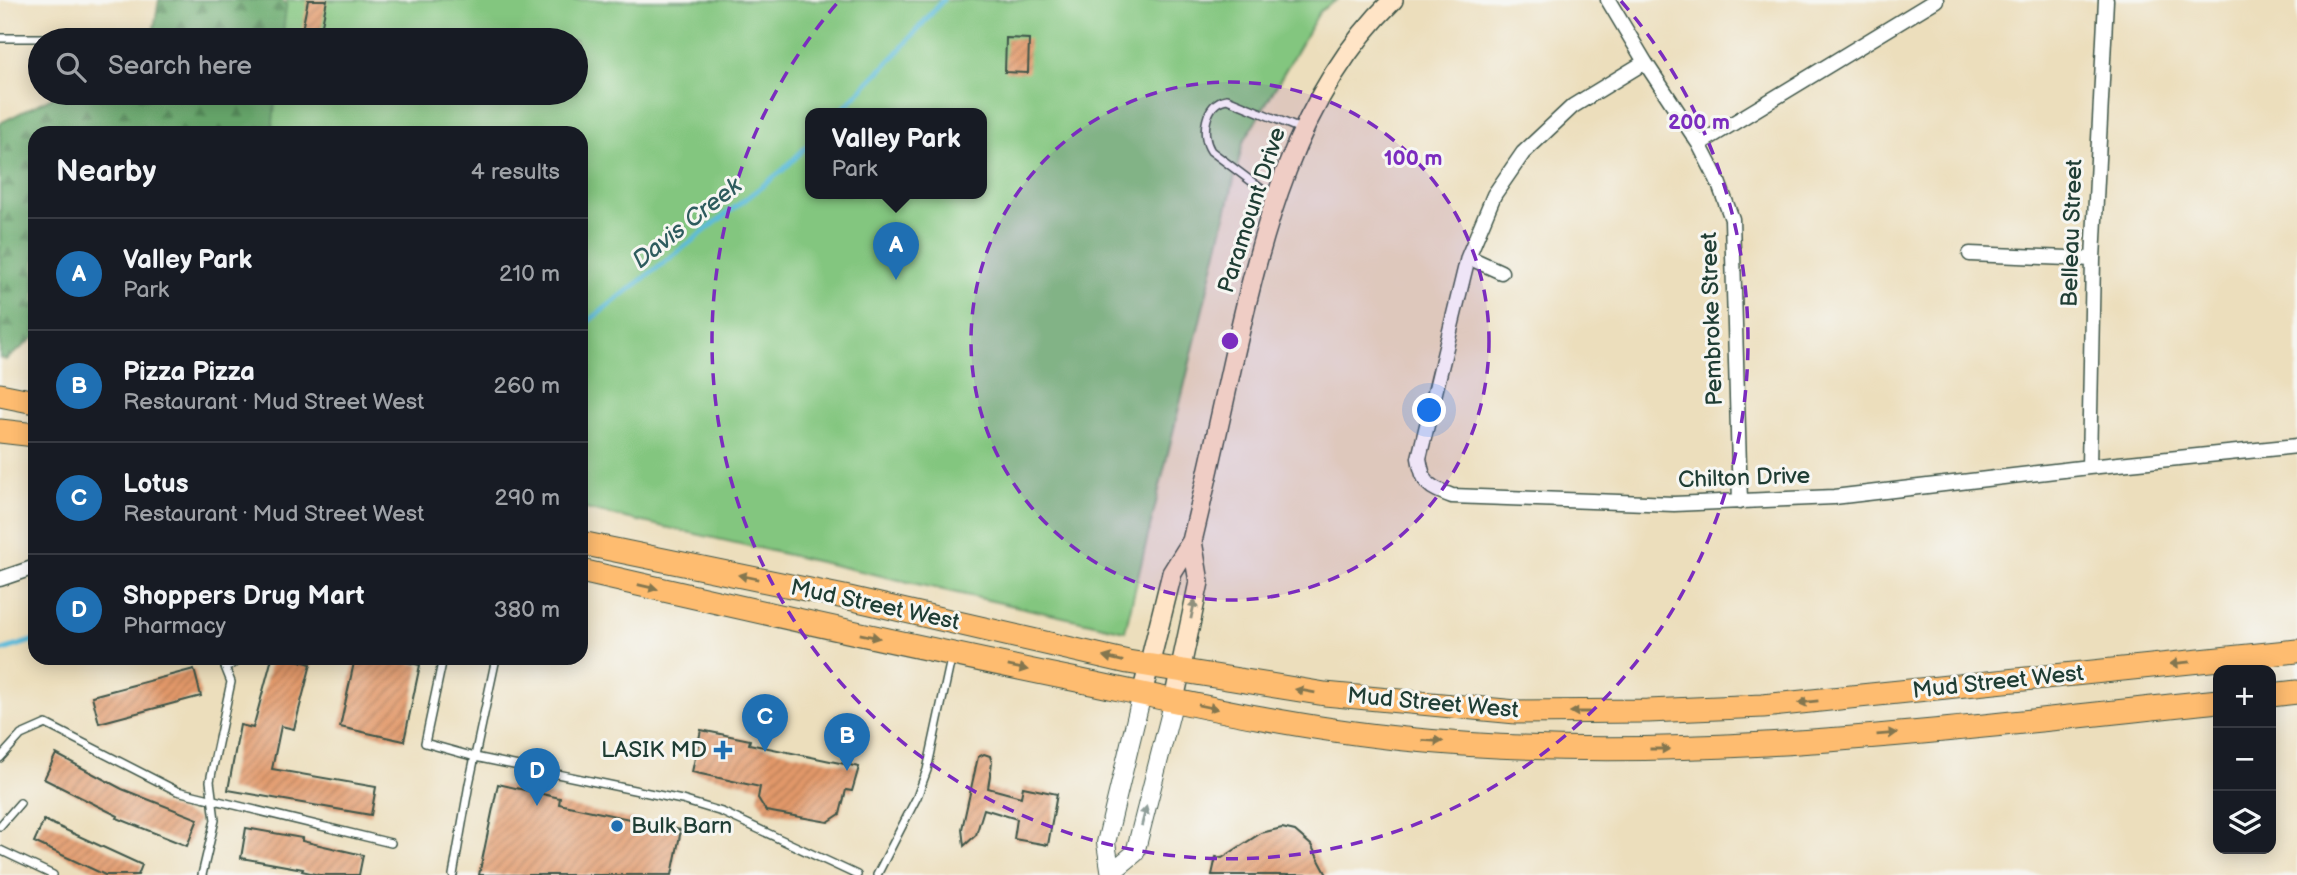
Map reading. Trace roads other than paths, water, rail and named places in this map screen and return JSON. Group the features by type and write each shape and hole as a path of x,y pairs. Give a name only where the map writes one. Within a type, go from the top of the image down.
{"main road":[{"name":"Paramount Drive","path":"1142,694 1172,573 1192,541 1254,270 1276,200 1303,130 1329,83 1369,23 1393,0"},
{"path":"0,395 28,401"},
{"path":"0,430 28,434"},
{"name":"Paramount Drive","path":"1174,700 1199,582 1192,541"},
{"name":"Mud Street West","path":"588,544 849,598 1149,665 1325,694 1516,712 1648,711 1763,706 2297,651"},
{"name":"Mud Street West","path":"588,573 1142,694 1263,718 1405,739 1565,749 1770,745 2213,701"},
{"path":"2276,694 2297,692"}],"street":[{"name":"Pembroke Street","path":"1608,0 1699,144 1717,179 1732,219 1740,502"},
{"path":"1699,144 1936,0"},
{"name":"Belleau Street","path":"2089,467 2093,259 2106,0"},
{"name":"Chilton Drive","path":"1645,62 1573,107 1523,153 1494,195 1468,257 1419,458 1422,476 1431,488 1452,496 1674,504 1834,498 2089,467 2297,446"},
{"path":"1970,254 2093,259"},
{"path":"1468,257 1501,272"},
{"path":"0,579 28,569"},
{"name":"Paramount Drive","path":"1111,873 1106,843 1142,694"},
{"name":"Paramount Drive","path":"1111,873 1135,853 1174,700"}],"lane":[{"path":"0,38 28,38"},
{"path":"1276,200 1211,151 1206,141 1205,127 1214,104 1227,99 1303,130"},
{"path":"877,875 906,819 927,770 952,654"},
{"path":"202,875 215,821 210,781 231,682 225,667 230,665"},
{"path":"442,665 425,743 475,757 682,800 722,812 858,875"},
{"path":"453,875 495,665"},
{"path":"0,758 21,735 46,724 177,791 391,843"},
{"path":"0,826 20,803"},
{"path":"0,850 53,875"}],"waterway":[{"name":"Davis Creek","path":"844,108 943,0"},
{"name":"Davis Creek","path":"588,322 783,170 805,148"},
{"name":"Davis Creek","path":"0,651 28,642"}],"place":[{"name":"Valley Park","path":"896,280"},
{"name":"LASIK MD","path":"723,750"},
{"name":"Lotus","path":"765,752"},
{"name":"Pizza Pizza","path":"847,771"},
{"name":"Shoppers Drug Mart","path":"537,806"},
{"name":"Bulk Barn","path":"617,826"}]}
